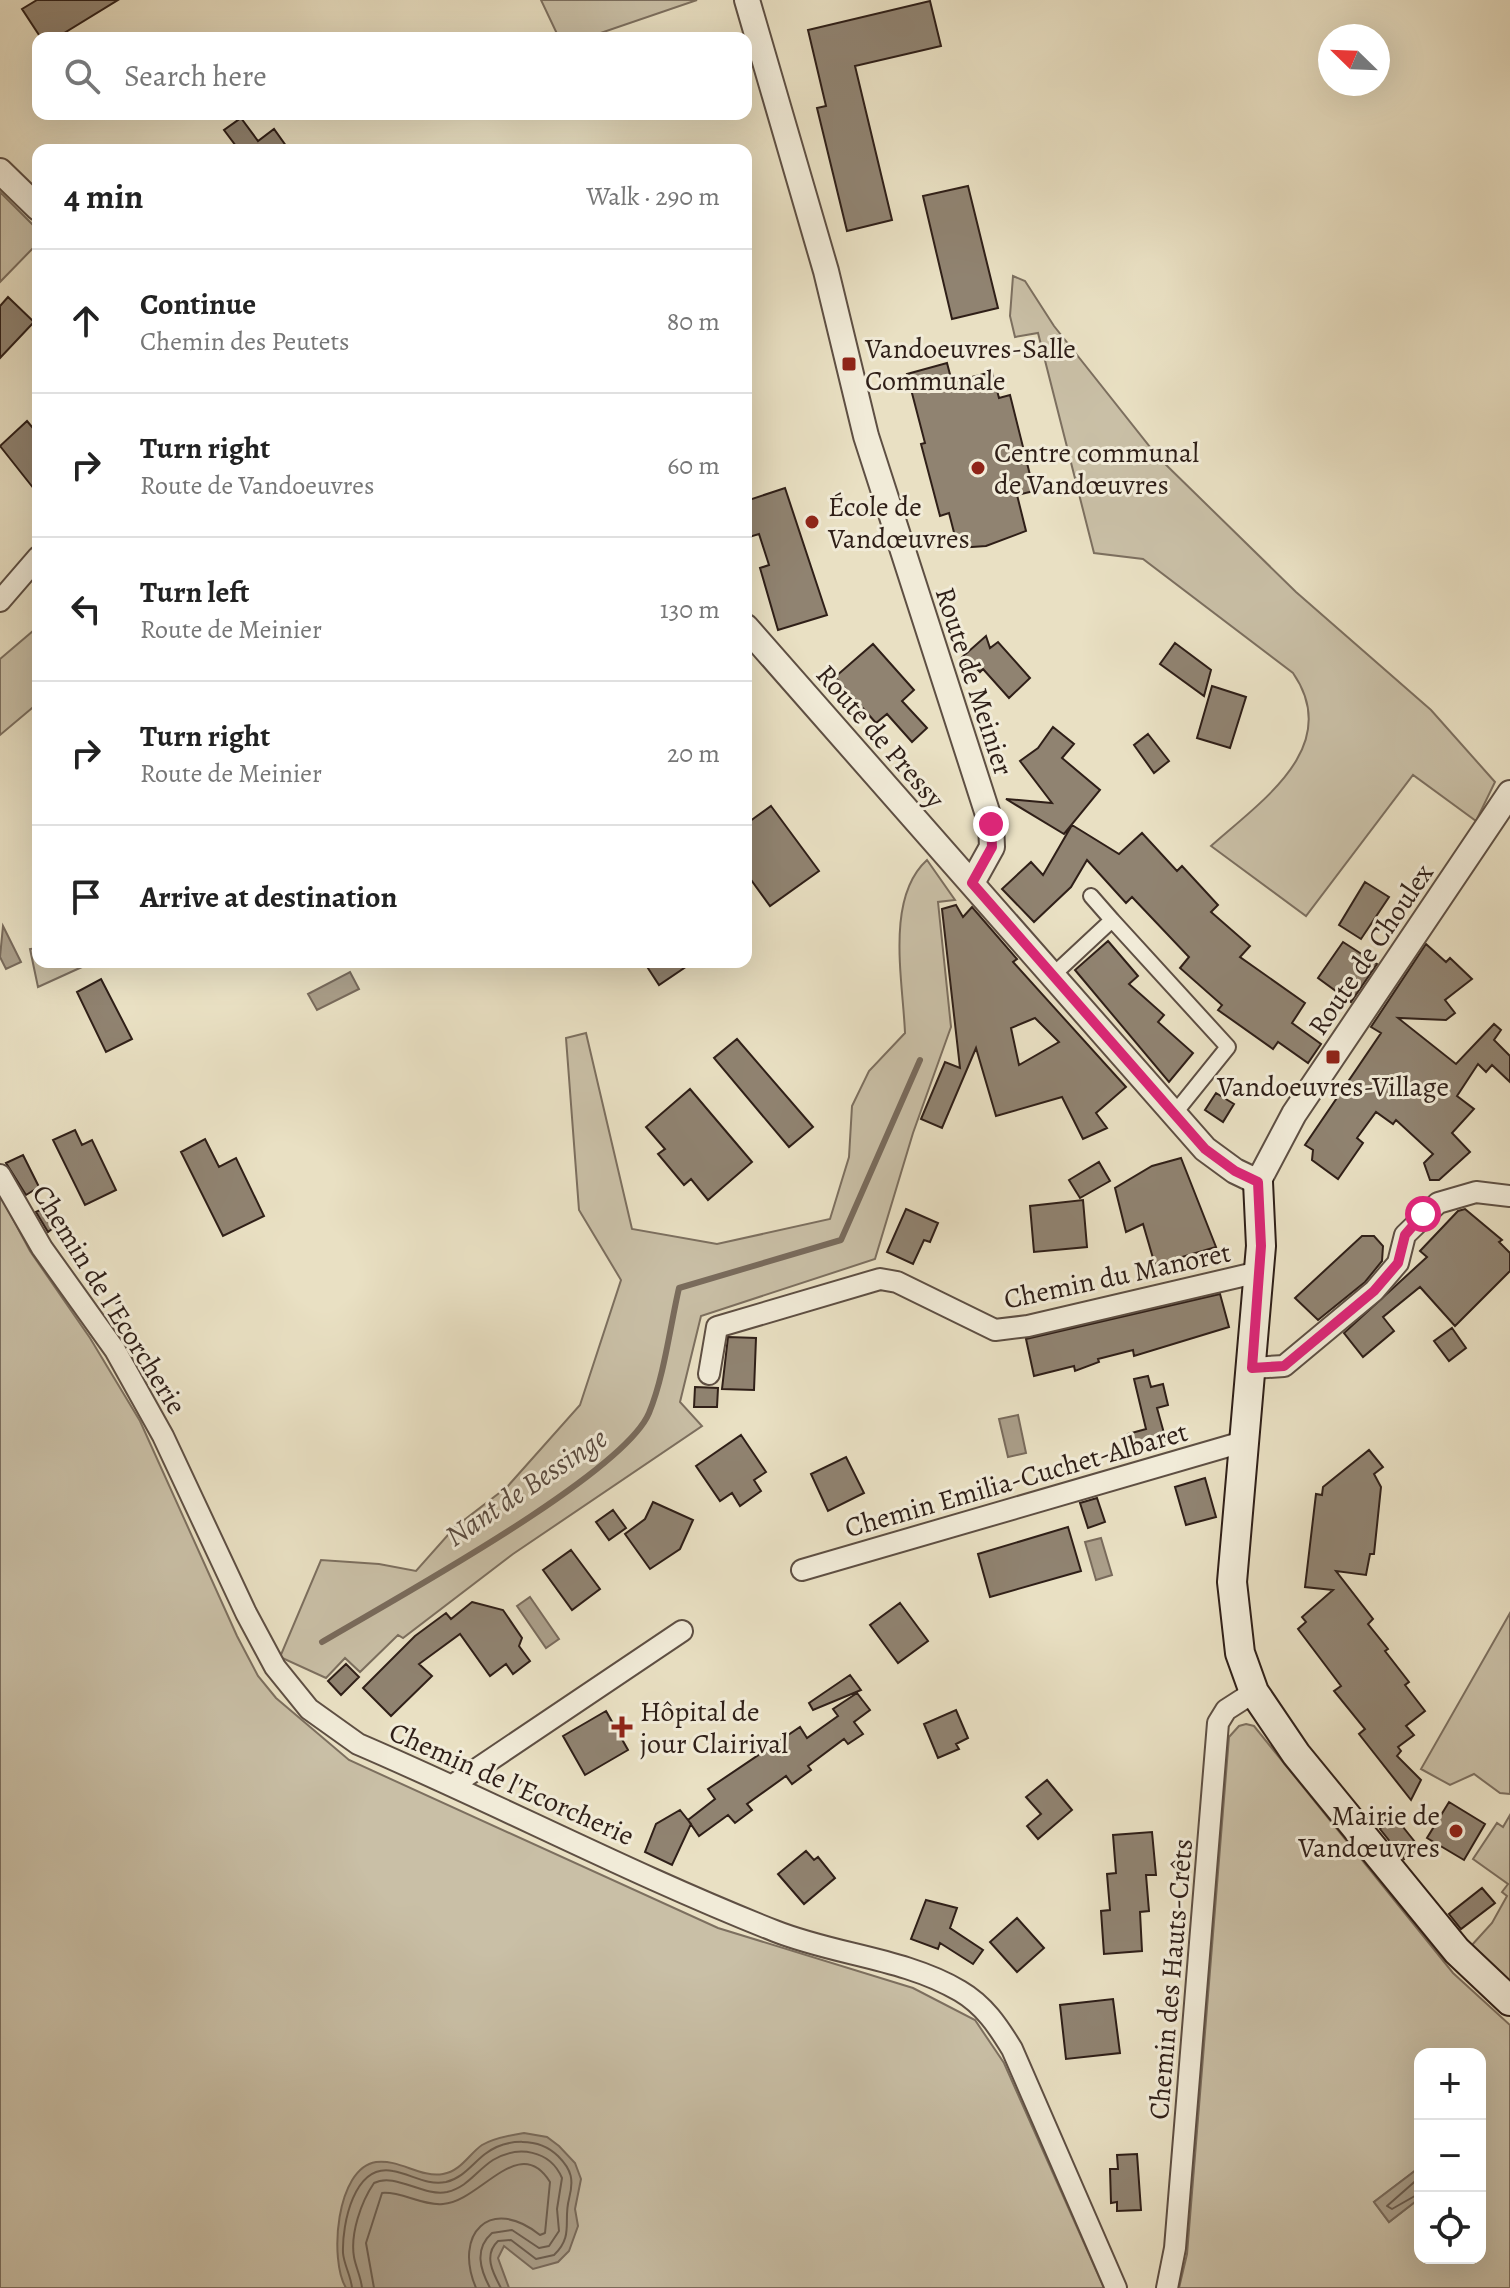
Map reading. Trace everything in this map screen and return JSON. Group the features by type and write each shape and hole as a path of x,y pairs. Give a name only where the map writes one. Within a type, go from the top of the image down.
{"main road":[{"path":"1258,1182 1259,1272 1233,1605 1240,1653 1254,1692 1296,1754 1473,1969 1510,2001"}],"street":[{"name":"Route de Meinier","path":"747,0 822,257 882,488 991,824 992,847 972,883"},
{"path":"0,171 32,202"},
{"path":"0,601 32,564"},
{"name":"Route de Pressy","path":"752,634 972,883"},
{"name":"Route de Choulex","path":"1258,1182 1294,1114 1510,793"},
{"path":"972,883 1212,1155 1258,1182"},
{"path":"1091,896 1228,1047 1174,1114"},
{"path":"1053,975 1112,920"},
{"name":"Chemin de l'Ecorcherie","path":"0,1175 42,1248 88,1307 115,1350 163,1436 246,1613 289,1687 309,1709 341,1735 726,1911 825,1948 928,1974 979,2004 1012,2049 1116,2288"},
{"path":"1252,1368 1284,1366 1374,1291 1398,1263 1405,1235 1438,1203 1476,1192 1510,1196"},
{"name":"Chemin du Manoret","path":"709,1374 717,1327 880,1279 897,1282 995,1330 1028,1326 1259,1272"},
{"name":"Chemin Emilia-Cuchet-Albaret","path":"802,1570 1246,1441"},
{"path":"453,1785 682,1631"},
{"name":"Chemin des Hauts-Crêts","path":"1167,2288 1175,2248 1195,2028 1218,1723 1226,1710 1254,1692"}],"shaded area":[{"path":"541,0 697,0 604,32 556,32"},
{"path":"0,192 32,224 32,249 0,282"},
{"path":"1013,276 1025,281 1054,326 1158,457 1296,592 1431,710 1495,782 1476,821 1413,775 1306,916 1211,846 1252,811 1290,771 1302,749 1309,725 1306,700 1293,673 1143,559 1094,553 1038,333 1015,337 1010,316"},
{"path":"32,632 32,708 0,735 0,659"},
{"path":"927,860 955,900 938,902 951,1027 913,1133 875,1259 701,1316 680,1402 702,1426 513,1554 403,1638 398,1635 360,1672 345,1658 326,1678 280,1657 321,1560 379,1564 416,1571 455,1527 507,1487 580,1405 621,1280 579,1210 566,1038 586,1033 632,1229 717,1244 830,1219 849,1157 852,1106 869,1071 905,1033 900,965 901,918 914,876"},
{"path":"34,968 80,968 38,987"},
{"path":"0,1195 30,1251 90,1338 140,1421 237,1636 258,1676 276,1698 349,1760 718,1928 913,1988 975,2020 1004,2063 1104,2288 0,2288"},
{"path":"1510,1613 1510,1794 1500,1793 1474,1774 1450,1785 1421,1769"},
{"path":"1239,1726 1254,1726 1453,1973 1510,2025 1510,2288 1179,2288 1187,2254 1229,1737"},
{"path":"1510,1815 1510,1982 1471,1946 1492,1923 1507,1896 1502,1892 1508,1884 1473,1859 1497,1823 1503,1827"}],"water":[{"path":"3,926 21,962 6,969 0,957"},
{"path":"350,972 359,989 317,1010 308,994"},
{"path":"1018,1415 1026,1453 1008,1457 999,1419"},
{"path":"1101,1538 1112,1575 1096,1580 1085,1542"},
{"path":"530,1597 559,1639 546,1648 517,1606"},
{"path":"524,2133 547,2137 559,2146 575,2163 581,2179 575,2209 578,2226 569,2251 558,2262 533,2269 504,2246 498,2258 509,2288 346,2288 341,2275 337,2237 344,2197 352,2180 363,2168 385,2162 435,2175 443,2174 455,2169 487,2143"},
{"path":"1414,2172 1414,2203 1389,2222 1374,2202"}],"building":[{"path":"37,0 118,0 66,32 37,32 22,9"},
{"path":"930,1 941,46 855,66 892,220 847,231 817,108 826,106 808,30"},
{"path":"242,120 258,141 274,129 285,144 234,144 224,130"},
{"path":"968,186 998,308 952,319 923,196"},
{"path":"8,297 32,320 32,324 0,358 0,306"},
{"name":"Centre communal de Vandœuvres","path":"947,363 952,382 992,372 999,398 1010,395 1034,491 1017,495 1026,531 986,546 958,548 949,513 940,516 921,444 925,443 907,374"},
{"path":"27,421 32,427 32,486 0,446"},
{"path":"785,488 827,615 778,630 760,568 769,565 759,534 752,536 752,499"},
{"path":"986,636 990,648 998,642 1030,678 1009,698 983,669 980,672 976,668 971,672 960,659"},
{"path":"1175,643 1211,670 1204,696 1160,664"},
{"path":"873,644 914,690 902,701 927,728 912,742 887,714 876,723 835,677"},
{"path":"1212,686 1246,697 1230,748 1197,738"},
{"path":"1053,727 1074,744 1062,758 1100,790 1064,834 1006,799 1052,803 1020,761 1038,748"},
{"path":"1148,734 1169,761 1154,773 1134,745"},
{"path":"771,806 819,871 770,906 752,881 752,820"},
{"path":"1072,825 1119,854 1142,833 1177,871 1182,866 1218,905 1211,912 1250,946 1240,957 1305,1003 1292,1023 1321,1044 1308,1063 1278,1042 1273,1049 1218,1010 1222,1005 1180,968 1189,957 1132,897 1126,903 1087,860 1071,887 1034,922 1002,889 1031,862 1043,875"},
{"path":"1365,882 1389,897 1361,939 1339,925"},
{"path":"956,905 963,917 972,907 1017,959 1013,962 1126,1087 1096,1113 1107,1128 1083,1139 1062,1097 996,1116 976,1048 942,1128 921,1119 945,1062 960,1068 942,909","holes":["1035,1018 1059,1042 1019,1065 1011,1028"]},
{"path":"1108,941 1138,976 1129,984 1164,1015 1158,1022 1193,1053 1169,1082 1075,970"},
{"path":"1343,942 1377,964 1351,1002 1318,978"},
{"path":"1426,944 1446,962 1450,958 1472,979 1445,1000 1455,1013 1446,1020 1398,1018 1456,1064 1494,1024 1501,1030 1494,1040 1510,1056 1510,1082 1492,1065 1486,1072 1478,1064 1457,1096 1474,1109 1452,1133 1470,1152 1439,1180 1430,1180 1424,1163 1433,1154 1396,1120 1393,1124 1376,1112 1357,1138 1363,1143 1338,1179 1312,1160 1313,1150 1305,1145 1381,1033 1371,1027"},
{"path":"648,968 684,968 659,985"},
{"path":"101,979 132,1039 106,1052 77,992"},
{"path":"737,1039 813,1127 789,1147 714,1058"},
{"path":"690,1089 752,1162 708,1200 691,1179 684,1185 658,1154 665,1149 646,1127"},
{"path":"1216,1093 1234,1104 1223,1122 1205,1110"},
{"path":"75,1130 82,1145 92,1140 116,1190 85,1205 53,1140"},
{"path":"205,1139 219,1167 236,1158 264,1216 223,1236 181,1152"},
{"path":"23,1155 39,1187 26,1195 6,1163"},
{"path":"1181,1158 1216,1247 1155,1265 1143,1224 1126,1232 1115,1188 1152,1166"},
{"path":"1099,1162 1110,1181 1080,1198 1069,1180"},
{"path":"1083,1200 1087,1247 1034,1252 1030,1206"},
{"path":"52,1204 61,1222 48,1232 36,1212"},
{"path":"906,1209 938,1223 930,1242 924,1240 913,1264 887,1252"},
{"path":"1465,1209 1502,1240 1499,1242 1510,1253 1510,1271 1455,1326 1420,1287 1383,1317 1394,1331 1363,1357 1344,1333 1427,1257 1420,1251 1458,1211"},
{"path":"1362,1236 1374,1236 1383,1246 1382,1261 1365,1282 1318,1320 1295,1298"},
{"path":"1220,1294 1229,1327 1134,1356 1133,1350 1098,1359 1099,1362 1075,1371 1074,1366 1034,1376 1026,1339"},
{"path":"1452,1328 1466,1348 1449,1361 1434,1341"},
{"path":"728,1337 756,1338 754,1390 722,1389"},
{"path":"1148,1376 1151,1387 1163,1384 1168,1405 1157,1408 1167,1444 1133,1453 1128,1434 1146,1429 1134,1379"},
{"path":"695,1387 718,1388 717,1407 694,1407"},
{"path":"741,1435 766,1472 754,1480 761,1491 740,1506 732,1493 720,1501 696,1466"},
{"path":"1369,1450 1383,1467 1374,1474 1381,1487 1374,1554 1370,1554 1366,1575 1336,1571 1373,1619 1368,1624 1388,1649 1385,1651 1409,1682 1405,1685 1425,1711 1406,1726 1414,1735 1398,1747 1401,1751 1397,1756 1421,1780 1411,1800 1359,1734 1365,1729 1334,1691 1341,1686 1298,1629 1306,1622 1302,1617 1333,1590 1305,1587 1316,1494 1322,1495 1323,1487"},
{"path":"846,1457 864,1493 828,1511 811,1474"},
{"path":"1205,1478 1216,1517 1186,1525 1175,1487"},
{"path":"1097,1498 1105,1522 1088,1528 1080,1503"},
{"path":"653,1502 693,1520 680,1549 650,1569 625,1534 645,1519"},
{"path":"613,1510 626,1528 609,1540 596,1522"},
{"path":"1068,1527 1081,1571 990,1597 978,1554"},
{"path":"571,1550 600,1589 572,1610 543,1570"},
{"path":"472,1602 503,1610 522,1638 519,1646 530,1661 513,1674 506,1664 490,1676 460,1634 419,1664 432,1676 391,1716 363,1688 415,1636 446,1613 451,1619"},
{"path":"900,1603 928,1641 898,1663 870,1625"},
{"path":"346,1664 359,1677 341,1695 328,1681"},
{"path":"850,1675 861,1690 813,1710 809,1703"},
{"path":"857,1693 870,1710 854,1722 863,1734 848,1744 844,1739 808,1766 811,1770 792,1784 786,1776 747,1804 752,1810 735,1823 728,1815 699,1836 688,1820 715,1799 708,1789 800,1727 807,1738 838,1716 833,1709"},
{"path":"956,1710 968,1738 956,1744 959,1749 938,1758 924,1724"},
{"path":"606,1711 628,1750 585,1775 563,1736"},
{"path":"1047,1780 1072,1810 1038,1839 1027,1826 1041,1814 1026,1797"},
{"name":"Mairie de Vandœuvres","path":"1449,1802 1485,1824 1464,1860 1427,1838"},
{"path":"680,1810 691,1824 672,1865 645,1852 656,1824"},
{"path":"1391,1812 1419,1847 1404,1859 1380,1829"},
{"path":"1152,1832 1156,1875 1146,1875 1149,1911 1140,1912 1142,1951 1104,1954 1101,1911 1110,1910 1107,1874 1116,1873 1113,1835"},
{"path":"806,1851 814,1860 818,1857 835,1878 804,1904 778,1874"},
{"path":"1482,1888 1495,1903 1461,1929 1449,1914"},
{"path":"926,1900 957,1908 950,1928 983,1950 973,1964 940,1943 938,1949 911,1939"},
{"path":"1017,1918 1044,1948 1017,1972 990,1942"},
{"path":"1113,1999 1120,2053 1066,2059 1060,2005"},
{"path":"1137,2154 1141,2210 1117,2211 1117,2202 1111,2203 1110,2169 1118,2169 1117,2155"}],"waterway":[{"name":"Nant de Bessinge","path":"322,1642 501,1536 596,1469 630,1439 649,1413 654,1399 679,1288 841,1240 920,1060"}],"place":[{"name":"Vandoeuvres-Salle Communale","path":"849,364"},
{"name":"Centre communal de Vandœuvres","path":"978,468"},
{"name":"École de Vandœuvres","path":"812,522"},
{"name":"Vandoeuvres-Village","path":"1333,1057"},
{"name":"Hôpital de jour Clairival","path":"622,1727"},
{"name":"Mairie de Vandœuvres","path":"1456,1831"}],"route":[{"path":"991,824 992,847 972,883 1205,1149 1235,1171 1258,1182 1261,1246 1252,1368 1277,1369 1284,1366 1374,1291 1398,1263 1405,1235 1423,1214"}]}
